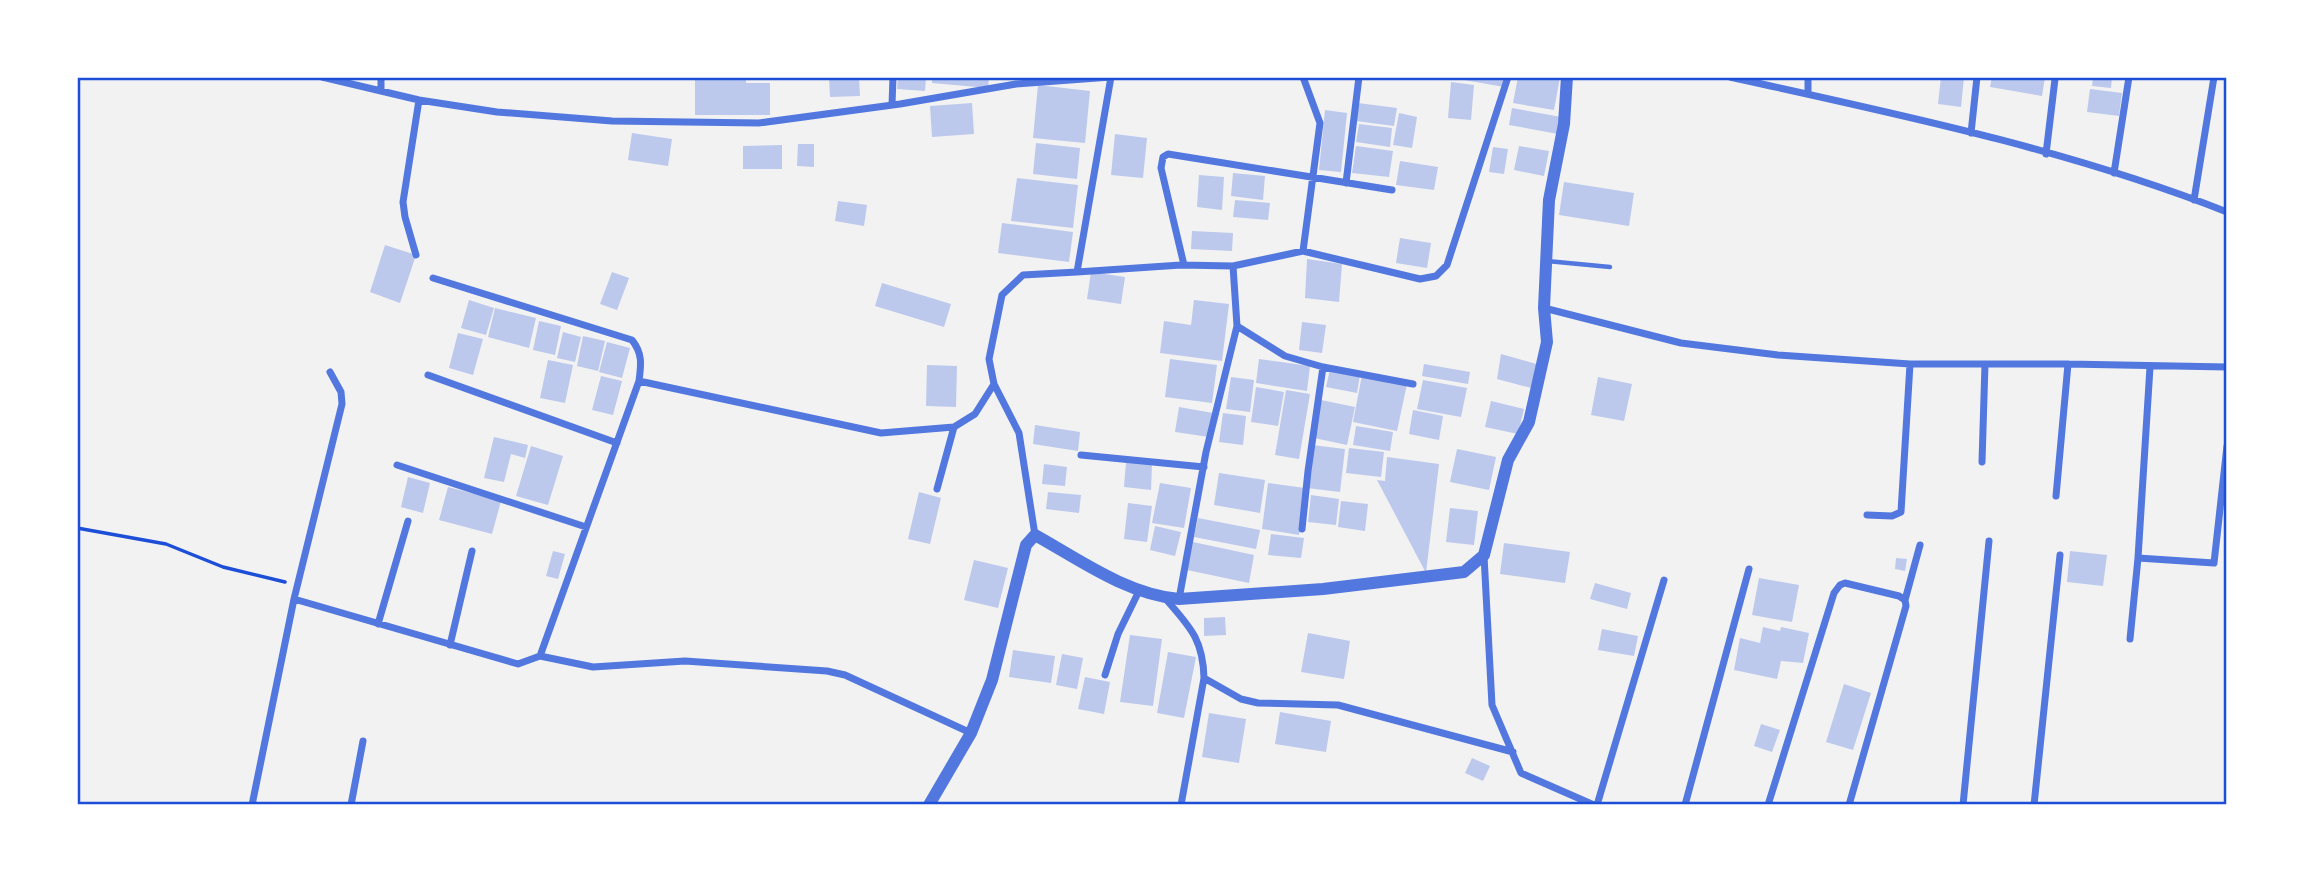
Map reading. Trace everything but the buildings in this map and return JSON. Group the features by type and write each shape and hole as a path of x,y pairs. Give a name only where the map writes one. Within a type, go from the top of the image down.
{"street":[{"path":"322,77 419,100 498,112 612,121 759,123 892,106 1016,84 1111,77 1076,272"},
{"path":"381,77 381,89"},
{"path":"892,77 892,106"},
{"path":"1303,77 1320,123 1303,251"},
{"path":"1346,183 1359,77"},
{"path":"1035,535 1019,433 995,384 989,359 1002,295 1023,275 1184,265 1233,266 1303,251 1420,279 1436,276 1447,265 1508,77"},
{"path":"1567,77 1564,124 1549,201 1544,308 1547,342 1529,422 1508,460 1484,555 1492,705 1521,773 1596,805 1664,580"},
{"path":"1730,77 1971,133 2155,184 2227,212"},
{"path":"1808,77 1808,94"},
{"path":"1971,133 1976,77"},
{"path":"2114,173 2130,77"},
{"path":"2194,200 2214,77"},
{"path":"2046,154 2055,79"},
{"path":"416,255 403,202 419,100"},
{"path":"1184,265 1160,168 1163,157 1174,155 1392,190"},
{"path":"1179,599 1203,467 1237,327 1233,266"},
{"path":"433,278 632,340 639,349 642,362 639,381 540,656"},
{"path":"1544,308 1681,343 1778,355 1910,364 2227,367"},
{"path":"1237,327 1285,356 1323,367 1413,384"},
{"path":"1867,515 1892,516 1901,512 1910,364"},
{"path":"1982,462 1985,364"},
{"path":"2056,496 2068,364"},
{"path":"1302,529 1323,367"},
{"path":"2130,639 2150,367"},
{"path":"253,805 294,599 342,404 341,392 330,372"},
{"path":"428,375 617,443"},
{"path":"639,381 881,433 954,427 975,414 995,384"},
{"path":"937,489 954,427"},
{"path":"2138,558 2214,562 2227,446"},
{"path":"1081,455 1203,467"},
{"path":"397,465 586,527"},
{"path":"378,624 408,521"},
{"path":"1035,535 1139,591 1179,599 1323,589 1464,572 1484,555"},
{"path":"929,805 971,733 992,680 1026,545 1035,535"},
{"path":"1963,805 1989,541"},
{"path":"1849,805 1905,612 1905,600 1920,545"},
{"path":"450,645 472,551"},
{"path":"2034,805 2060,555"},
{"path":"1685,805 1749,569"},
{"path":"1768,805 1836,588 1845,583 1899,596 1905,600"},
{"path":"1105,675 1118,634 1139,591"},
{"path":"1164,597 1194,633 1203,657 1204,678 1181,805"},
{"path":"294,599 518,664 540,656 593,667 685,661 827,671 845,675 971,733"},
{"path":"1204,678 1241,699 1258,703 1338,705 1513,752"},
{"path":"351,805 363,741"}],"lane":[{"path":"1546,261 1610,267"}],"path":[{"path":"77,528 166,544 223,567 298,584"}]}
